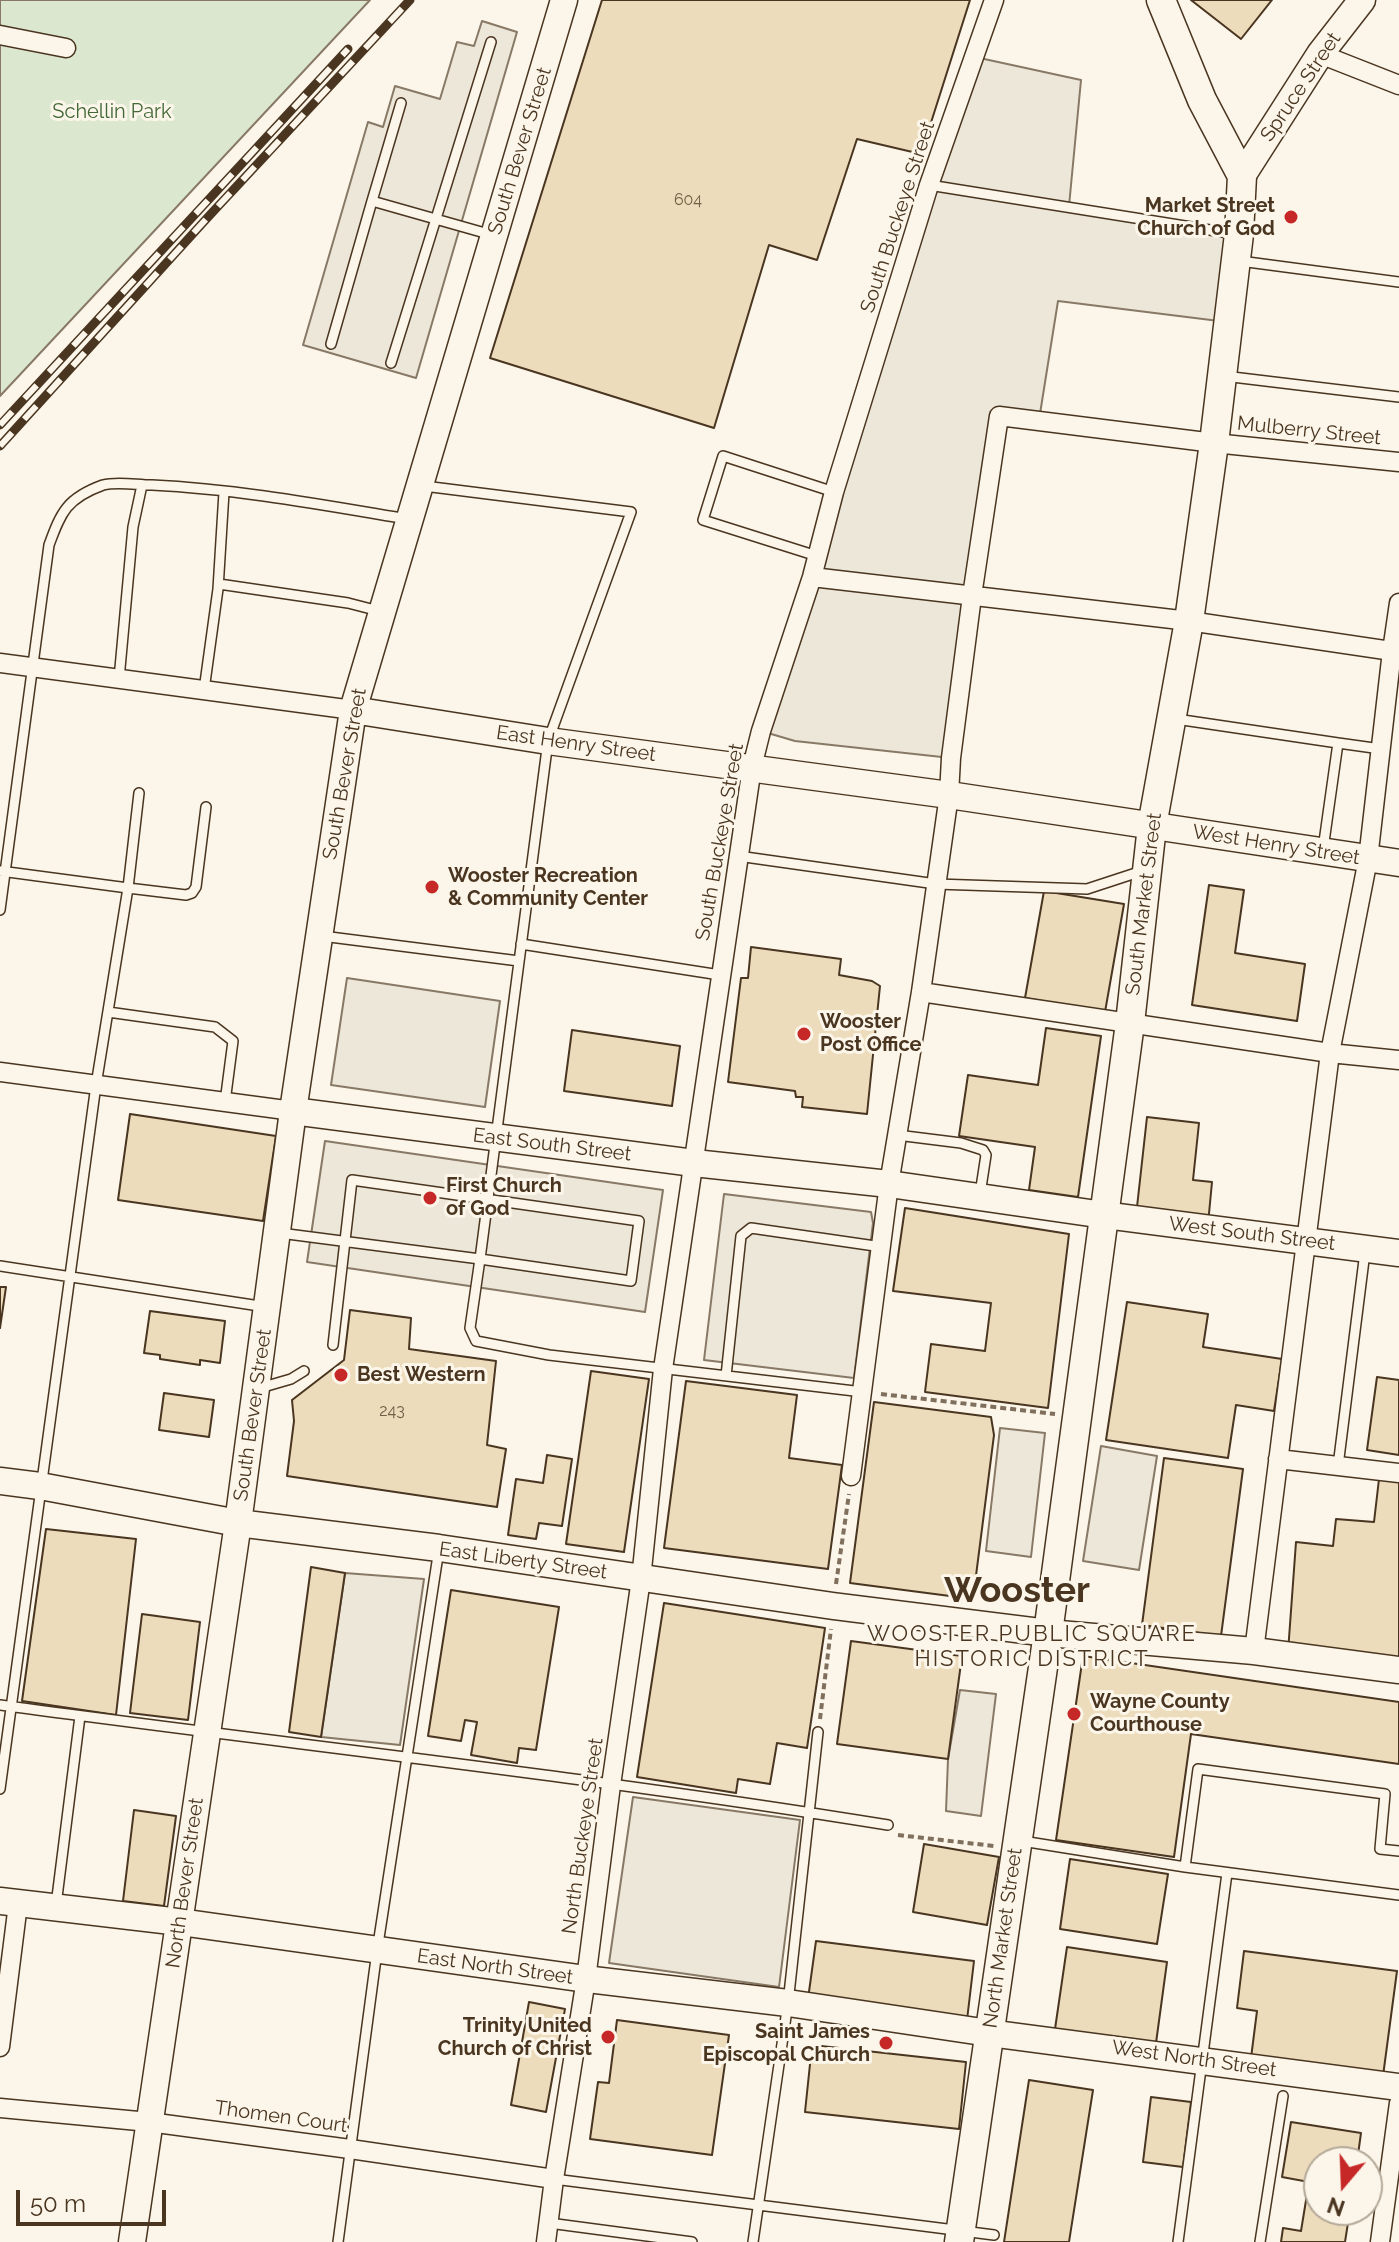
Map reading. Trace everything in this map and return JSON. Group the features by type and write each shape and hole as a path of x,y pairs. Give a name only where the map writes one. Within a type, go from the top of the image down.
{"main road":[{"name":"South Bever Street","path":"238,1523 293,1111 353,710 564,0"},
{"path":"1161,0 1202,100 1242,176"},
{"name":"Spruce Street","path":"1242,176 1320,54 1362,0"},
{"name":"South Market Street","path":"1048,1633 1130,1023 1152,826 1189,621 1214,443 1237,247 1242,176"},
{"name":"East Henry Street","path":"353,710 548,741 752,767 1152,826"},
{"name":"West Henry Street","path":"1152,826 1399,863"},
{"name":"East South Street","path":"293,1111 694,1163 889,1184 1104,1215"},
{"name":"West South Street","path":"1104,1215 1399,1253"},
{"name":"East Liberty Street","path":"0,1481 238,1523 439,1548 833,1606 1048,1633 1254,1651 1399,1670"},
{"name":"North Bever Street","path":"132,2242 238,1523"},
{"name":"North Market Street","path":"960,2236 1048,1633"},
{"name":"East North Street","path":"9,1902 788,2003 989,2033"},
{"name":"West North Street","path":"989,2033 1399,2087"}],"street":[{"name":"South Buckeye Street","path":"641,1579 663,1369 752,767 929,185 994,0"},
{"path":"0,35 66,48"},
{"path":"1320,54 1399,85"},
{"name":"Mulberry Street","path":"972,596 999,416 1399,462"},
{"path":"812,577 1189,621 1395,651"},
{"path":"851,1476 889,1184 949,795 972,596"},
{"path":"1254,1651 1330,1053 1368,859 1399,603"},
{"name":"East Henry Street","path":"0,663 353,710"},
{"path":"921,992 1330,1053 1399,1060"},
{"name":"East South Street","path":"0,1072 293,1111"},
{"path":"1278,1459 1399,1473"},
{"name":"North Buckeye Street","path":"546,2242 641,1579"},
{"path":"0,2047 9,1902"},
{"path":"1380,2242 1399,2103"},
{"name":"Thomen Court","path":"0,2108 149,2122 554,2179"}],"lane":[{"path":"391,363 491,42"},
{"path":"331,344 401,103"},
{"path":"929,185 1399,282"},
{"path":"372,201 495,236"},
{"path":"1221,376 1399,397"},
{"path":"817,556 703,520 723,456 834,492"},
{"path":"0,910 49,545 60,513 76,498 106,484 181,486 410,519"},
{"path":"119,679 133,527 142,485"},
{"path":"421,486 631,512 548,741 470,1328 476,1341 549,1355 863,1392"},
{"path":"204,690 219,584 224,492"},
{"path":"219,584 383,611"},
{"path":"1172,718 1381,749"},
{"path":"1323,852 1338,743"},
{"path":"0,1789 6,1706 96,1085 128,888 139,793"},
{"path":"3,871 186,895 196,887 206,807"},
{"path":"738,856 936,884 1087,889 1147,869"},
{"path":"319,936 519,961"},
{"path":"521,944 720,975"},
{"path":"108,1012 215,1027 233,1041 225,1102"},
{"path":"897,1135 961,1143 983,1150 986,1155 979,1197"},
{"path":"277,1232 344,1242 480,1259 631,1281 639,1221 352,1180 344,1242 333,1345"},
{"path":"726,1376 741,1236 751,1228 882,1247"},
{"path":"1338,1466 1365,1248"},
{"path":"0,1266 267,1307"},
{"path":"256,1388 291,1379 304,1371"},
{"path":"338,2242 377,1951 439,1548"},
{"path":"6,1706 611,1785 888,1825"},
{"path":"55,1908 80,1716"},
{"path":"753,2242 788,2003 818,1732"},
{"path":"1185,1867 1198,1769 1385,1794 1380,1849 1399,1851"},
{"path":"1017,1844 1399,1895"},
{"path":"1178,2242 1227,1873"},
{"path":"1260,2242 1283,2096"},
{"path":"554,2179 758,2204 960,2236 994,2235"},
{"path":"549,2223 692,2242"}],"path":[{"path":"863,1392 1077,1417"},
{"path":"818,1732 851,1476"},
{"path":"898,1835 1017,1844"}],"green space":[{"name":"Schellin Park","path":"0,0 370,0 0,396"}],"shaded area":[{"path":"482,21 517,32 416,378 303,345 368,122 383,127 395,86 440,99 457,42 474,46"},
{"path":"975,57 1081,80 1069,206 1239,234 1227,322 1058,301 1039,420 1000,416 951,758 795,741 761,731"},
{"path":"347,978 500,1001 485,1107 331,1085"},
{"path":"325,1141 663,1190 645,1312 307,1262"},
{"path":"724,1194 871,1212 873,1223 854,1378 704,1360"},
{"path":"1000,1428 1045,1433 1031,1557 986,1551"},
{"path":"1101,1446 1157,1456 1139,1570 1083,1561"},
{"path":"345,1573 424,1579 400,1745 321,1737"},
{"path":"960,1690 996,1694 981,1816 946,1811 948,1759"},
{"path":"633,1797 800,1820 779,1987 609,1963"}],"building":[{"path":"602,0 970,0 921,154 857,139 817,260 769,245 714,428 490,358"},
{"path":"1191,0 1272,0 1241,39"},
{"path":"1209,885 1244,890 1235,953 1305,964 1297,1021 1192,1005"},
{"path":"1044,891 1124,904 1105,1012 1025,998"},
{"name":"Wooster Post Office","path":"751,947 841,959 839,975 872,981 880,986 867,1114 802,1107 803,1097 796,1097 795,1091 728,1082 741,978 748,978"},
{"path":"1046,1028 1101,1036 1078,1197 1029,1190 1035,1147 959,1136 968,1075 1038,1085"},
{"path":"572,1030 680,1046 672,1106 564,1091"},
{"path":"130,1114 276,1136 263,1221 118,1200"},
{"path":"1147,1117 1199,1123 1193,1180 1212,1182 1208,1224 1136,1216"},
{"path":"905,1208 1069,1234 1048,1408 925,1392 931,1344 985,1351 991,1303 893,1291"},
{"path":"0,1287 6,1287 0,1328"},
{"path":"1127,1302 1208,1314 1203,1347 1282,1359 1274,1411 1236,1405 1228,1458 1106,1440"},
{"path":"350,1310 411,1318 409,1349 496,1361 487,1445 506,1449 497,1507 287,1476 294,1421 292,1400 344,1360"},
{"path":"150,1311 225,1321 220,1363 200,1360 200,1365 160,1359 160,1355 144,1353"},
{"path":"591,1371 649,1379 624,1552 566,1544"},
{"path":"1377,1377 1399,1380 1399,1455 1367,1450"},
{"path":"686,1381 797,1395 789,1458 842,1465 828,1569 664,1548"},
{"path":"164,1393 214,1400 209,1437 159,1430"},
{"path":"874,1402 991,1417 994,1435 973,1599 850,1583"},
{"path":"547,1455 572,1459 562,1526 539,1523 536,1539 508,1535 516,1479 543,1483"},
{"path":"1164,1458 1243,1469 1221,1636 1142,1625"},
{"path":"1379,1479 1399,1481 1399,1667 1288,1652 1296,1542 1333,1546 1336,1519 1374,1522"},
{"path":"46,1529 136,1539 116,1715 22,1701"},
{"path":"311,1567 345,1573 321,1737 289,1732"},
{"path":"451,1590 559,1607 536,1750 519,1748 517,1763 471,1755 477,1722 465,1720 461,1741 428,1736"},
{"path":"664,1603 825,1628 807,1748 777,1743 770,1784 738,1779 736,1793 637,1777"},
{"path":"142,1614 200,1622 188,1720 130,1713"},
{"path":"851,1641 962,1656 948,1759 837,1744"},
{"path":"1083,1656 1399,1702 1399,1764 1191,1734 1174,1857 1056,1840"},
{"path":"134,1810 176,1816 164,1906 123,1901"},
{"path":"924,1844 999,1857 987,1925 913,1912"},
{"path":"1070,1859 1168,1874 1157,1944 1060,1929"},
{"path":"816,1941 974,1961 967,2020 808,1999"},
{"path":"1067,1947 1167,1962 1156,2043 1055,2029"},
{"path":"1244,1951 1397,1971 1383,2076 1251,2058 1257,2011 1237,2008"},
{"path":"529,2002 565,2009 546,2112 511,2105"},
{"path":"617,2020 729,2035 712,2155 590,2139 598,2082 609,2083"},
{"path":"812,2045 966,2062 959,2129 805,2112"},
{"path":"1029,2080 1093,2090 1069,2242 1004,2242"},
{"path":"1151,2097 1191,2102 1183,2167 1143,2162"},
{"path":"1291,2122 1361,2133 1359,2146 1303,2146 1303,2181 1282,2177"},
{"path":"1303,2219 1303,2226 1348,2226 1345,2242 1281,2242 1283,2228 1301,2231"}],"railway":[{"path":"0,446 410,0"},
{"path":"0,425 348,49"}],"place":[{"name":"Market Street Church of God","path":"1291,217"},
{"name":"Wooster Recreation & Community Center","path":"432,887"},
{"name":"Wooster Post Office","path":"804,1034"},
{"name":"First Church of God","path":"430,1198"},
{"name":"Best Western","path":"341,1375"},
{"name":"Wayne County Courthouse","path":"1074,1714"},
{"name":"Trinity United Church of Christ","path":"608,2037"},
{"name":"Saint James Episcopal Church","path":"886,2043"}],"district":[{"name":"Wooster","path":"1017,1591"},
{"name":"WOOSTER PUBLIC SQUARE HISTORIC DISTRICT","path":"1032,1646"}]}
